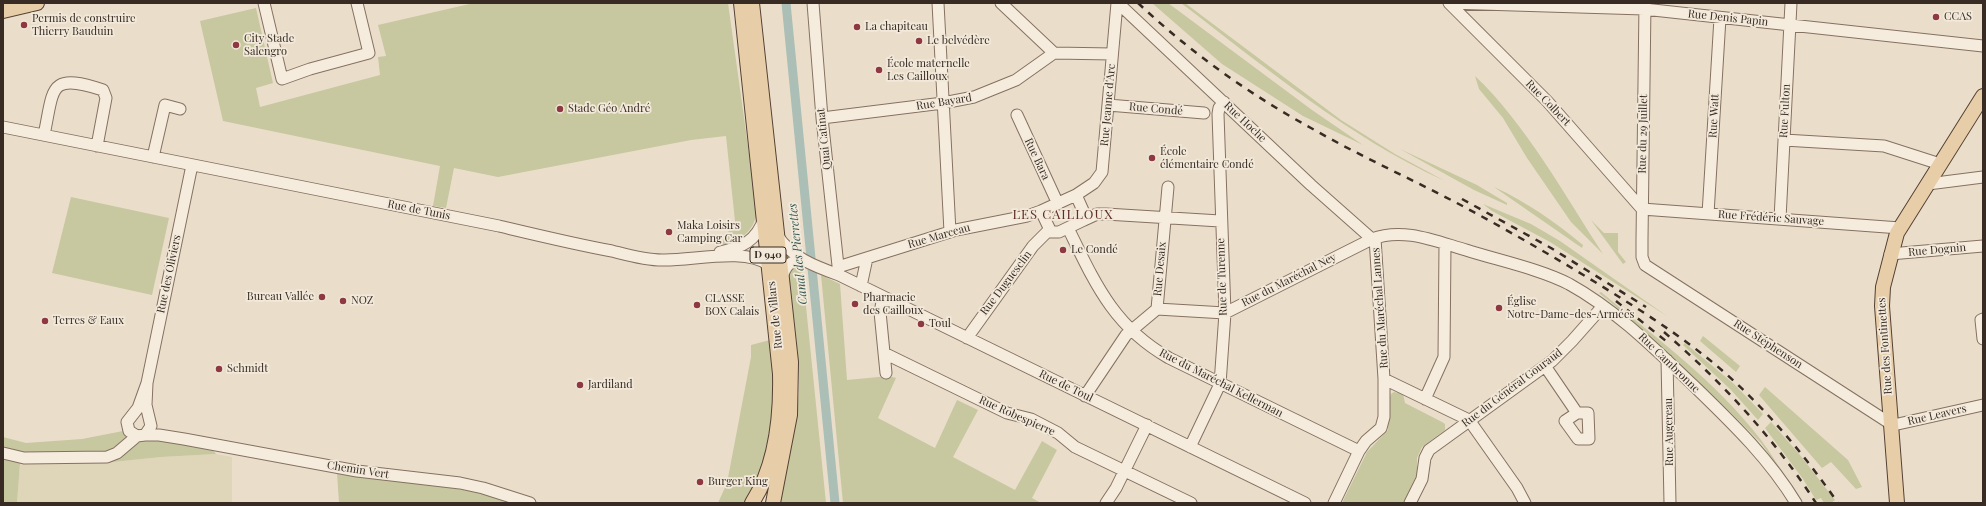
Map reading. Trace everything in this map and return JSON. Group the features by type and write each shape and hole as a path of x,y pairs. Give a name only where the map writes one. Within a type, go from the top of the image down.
{"main road":[{"path":"3,4 9,3"},
{"path":"3,11 37,3"},
{"name":"Rue de Villars","path":"741,3 779,359 780,400 776,436 769,464 760,490 752,503"},
{"name":"Rue de Villars","path":"752,3 781,240 782,277 790,355 791,388 787,436 773,503"},
{"name":"Rue des Fontinettes","path":"1897,503 1882,298 1890,254 1900,228 1983,96"}],"street":[{"path":"264,3 282,79 310,69 369,53 357,3"},
{"name":"Quai Catinat","path":"813,3 822,118 838,271"},
{"path":"938,3 950,232"},
{"path":"1001,3 1054,53 1112,54"},
{"name":"Rue Jeanne d'Arc","path":"1058,204 1094,184 1102,172 1118,3"},
{"name":"Rue Hoche","path":"1118,3 1224,102 1374,238"},
{"name":"Rue Denis Papin","path":"1449,3 1645,6 1720,18 1983,46"},
{"name":"Rue Colbert","path":"1449,3 1547,101 1642,209"},
{"name":"Rue Fulton","path":"1780,219 1792,3"},
{"name":"Rue du 29 Juillet","path":"1645,6 1642,209 1642,256 1645,265"},
{"name":"Rue Watt","path":"1708,214 1720,18"},
{"name":"Rue Bayard","path":"822,118 974,98 1010,84 1029,73 1054,53"},
{"path":"44,135 53,91 58,85 70,82 84,84 103,90 106,98 97,146"},
{"name":"Rue de Turenne","path":"1190,447 1220,384 1225,313 1220,221 1218,114 1224,102"},
{"path":"153,157 165,105 180,108"},
{"name":"Rue Condé","path":"1108,105 1204,113"},
{"name":"Rue Bara","path":"1016,115 1058,204"},
{"name":"Rue de Tunis","path":"3,126 490,224 553,240 643,258 660,260 744,256 759,258 769,265"},
{"path":"1784,140 1884,146 1940,164"},
{"name":"Rue des Oliviers","path":"147,383 192,165"},
{"path":"1928,184 1983,177"},
{"name":"Rue Desaix","path":"1085,396 1121,340 1131,329 1157,309 1168,187"},
{"path":"1076,195 1085,215 1084,220"},
{"name":"Rue Marceau","path":"838,271 868,258 950,232 1027,216 1058,204"},
{"name":"Rue Frédéric Sauvage","path":"1642,209 1900,228"},
{"path":"1041,211 1048,230 1054,233 1097,214 1220,221"},
{"name":"Rue de Tunis","path":"684,259 729,250 747,243 759,230 764,217"},
{"name":"Rue du Maréchal Kellerman","path":"1068,228 1102,295 1116,314 1131,329 1159,352 1220,384 1359,451"},
{"name":"Rue Duguesclin","path":"967,338 1033,246 1048,230"},
{"name":"Rue Cambronne","path":"1374,238 1387,234 1413,235 1556,278 1569,284 1629,325 1667,360 1753,445 1777,475 1796,503"},
{"name":"Rue du Maréchal Ney","path":"1225,313 1374,238"},
{"name":"Rue du Maréchal Lannes","path":"1334,503 1359,451 1366,441 1378,432 1383,424 1384,379 1374,238"},
{"path":"781,240 804,261"},
{"path":"1425,399 1444,357 1445,244"},
{"name":"Rue Dognin","path":"1890,254 1983,246"},
{"path":"861,286 868,258"},
{"path":"782,277 786,267 792,261 804,261"},
{"name":"Rue de Toul","path":"804,261 827,270 838,271 861,286 1299,502"},
{"name":"Rue Stéphenson","path":"1645,265 1891,424"},
{"path":"883,297 880,312 886,373"},
{"name":"Rue du Général Gouraud","path":"1410,503 1422,479 1425,458 1429,450 1545,366 1572,341 1603,306"},
{"path":"1157,309 1225,313"},
{"path":"1982,319 1983,339"},
{"name":"Rue Robespierre","path":"884,353 1007,413 1031,419 1058,433 1075,447 1191,503"},
{"name":"Rue Augereau","path":"1667,360 1670,503"},
{"path":"1545,366 1577,413"},
{"path":"1384,379 1470,420 1517,488 1525,503"},
{"path":"141,436 132,434 127,427 128,420 134,414 147,383"},
{"path":"3,453 24,458 107,457 118,453 150,430 147,383"},
{"name":"Rue Leavers","path":"1891,424 1898,424 1983,405"},
{"path":"134,414 141,413 149,419"},
{"name":"Chemin Vert","path":"149,419 184,438"},
{"path":"1106,503 1125,470 1147,426"},
{"name":"Chemin Vert","path":"141,436 159,435 184,438 361,472 460,483 483,488 530,503"}],"shaded area":[{"path":"216,454 232,457 232,503 17,503 20,463 103,463 161,457"}],"green space":[{"name":"Stade Géo André","path":"474,3 728,3 757,211 753,225 749,230 735,242 722,248 723,240 735,221 726,136 691,140 498,177 454,168 446,208 433,206 440,166 223,121 200,21 256,8 273,83 256,88 260,107 380,75 378,57 386,56 378,25"},
{"path":"1152,3 1168,3 1312,110 1363,145 1303,116 1222,64"},
{"path":"1181,3 1185,3 1341,120 1395,154 1445,181 1375,144 1308,100"},
{"path":"1475,76 1511,116 1528,138 1603,254 1571,222 1527,158 1503,118 1479,89"},
{"path":"1400,149 1477,185 1507,203 1507,205 1474,190"},
{"path":"1494,187 1518,199 1551,220 1583,245 1582,248"},
{"path":"71,197 169,218 152,295 52,273"},
{"path":"1483,204 1531,224 1560,241 1667,316 1550,242 1492,211"},
{"path":"1591,220 1604,233 1618,233 1618,252 1626,262 1623,264"},
{"path":"795,267 802,267 826,503 781,503 798,403 799,366 788,274"},
{"path":"821,275 840,284 847,380 889,376 896,378 878,418 935,448 957,400 978,410 953,457 1015,490 1042,441 1057,450 1032,498 1041,503 843,503"},
{"path":"1601,292 1706,380 1725,399 1761,440 1788,481 1761,443 1730,412 1614,305 1599,293"},
{"path":"1703,336 1740,366 1736,372 1700,341"},
{"path":"770,340 773,371 773,412 760,479 744,503 718,503 727,483 751,357 751,345"},
{"path":"1685,343 1734,384 1763,414 1758,420 1731,390 1683,345"},
{"path":"1765,387 1848,460 1862,487 1856,489 1831,462 1822,468 1759,395"},
{"path":"1394,392 1403,394 1405,403 1445,424 1445,430 1422,447 1417,458 1417,474 1404,503 1342,503 1367,452 1388,430 1389,400 1391,394"},
{"path":"1771,422 1800,455 1835,500 1831,503 1824,503 1821,498 1816,500 1803,479 1765,428"},
{"path":"123,431 134,441 154,437 213,450 216,454 161,457 103,463 20,463 17,503 3,503 3,437 26,443 82,439"},
{"path":"337,473 427,484 471,492 515,503 339,503"}],"waterway":[{"name":"Canal des Pierrettes","path":"786,3 835,503"}],"railway":[{"path":"1138,3 1199,55 1265,101 1329,138 1455,202 1508,231 1595,282 1673,332 1703,354 1751,397 1797,448 1838,503"},
{"path":"1462,199 1551,248 1646,307"},
{"path":"1616,301 1666,341"},
{"path":"1664,332 1727,391 1746,412 1783,456 1816,503"}],"place":[{"name":"CCAS","path":"1936,17"},
{"name":"Permis de construire Thierry Bauduin","path":"24,25"},
{"name":"La chapiteau","path":"857,27"},
{"name":"Le belvédère","path":"919,41"},
{"name":"City Stade Salengro","path":"236,45"},
{"name":"École maternelle Les Cailloux","path":"879,70"},
{"name":"Stade Géo André","path":"560,109"},
{"name":"École élémentaire Condé","path":"1152,158"},
{"name":"Maka Loisirs Camping Car","path":"669,232"},
{"name":"Le Condé","path":"1063,250"},
{"name":"Bureau Vallée","path":"322,297"},
{"name":"NOZ","path":"343,301"},
{"name":"Pharmacie des Cailloux","path":"855,304"},
{"name":"CLASSE BOX Calais","path":"697,305"},
{"name":"Église Notre-Dame-des-Armées","path":"1499,308"},
{"name":"Terres & Eaux","path":"45,321"},
{"name":"Toul","path":"921,324"},
{"name":"Schmidt","path":"219,369"},
{"name":"Jardiland","path":"580,385"},
{"name":"Burger King","path":"700,482"}],"district":[{"name":"LES CAILLOUX","path":"1063,215"}]}
